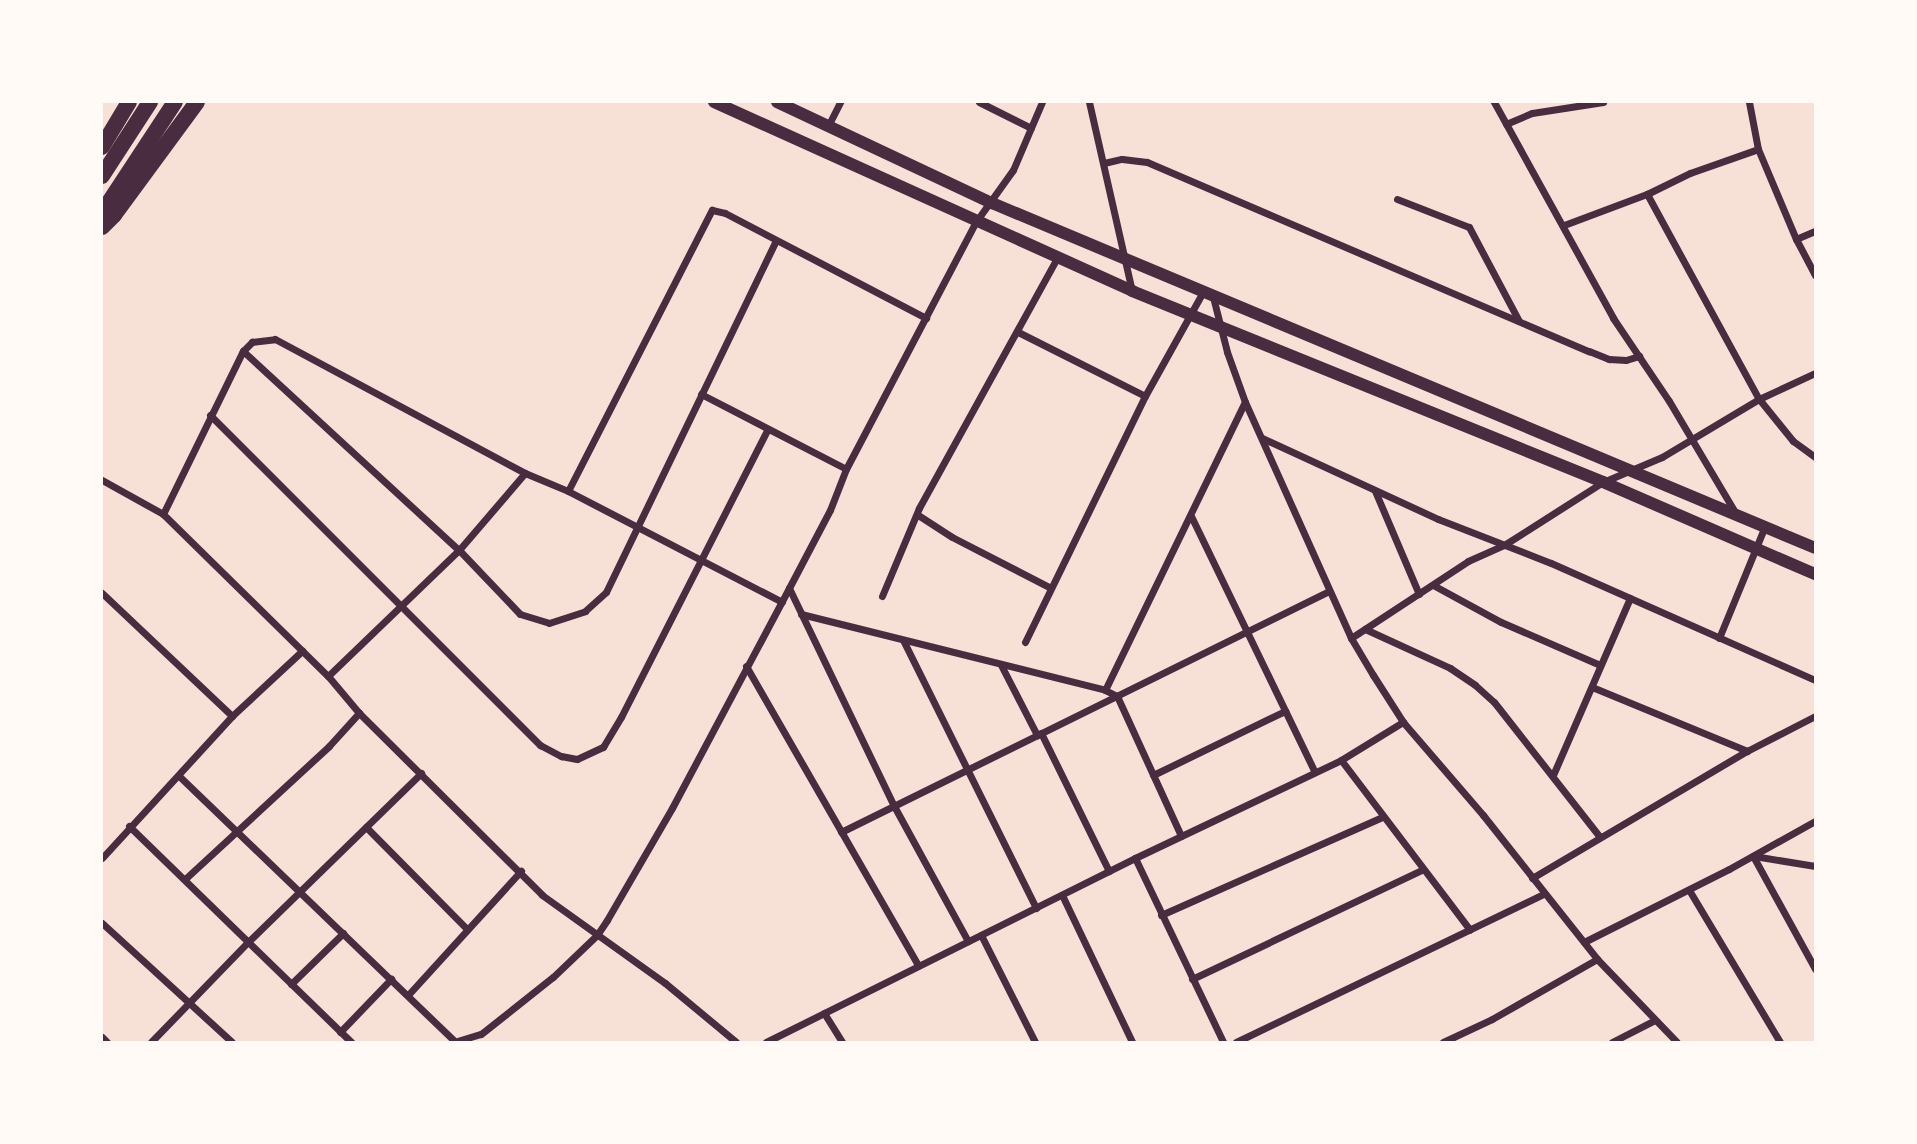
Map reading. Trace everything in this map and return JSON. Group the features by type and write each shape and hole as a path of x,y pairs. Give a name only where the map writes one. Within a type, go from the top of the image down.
{"highway":[{"path":"102,147 129,102"},
{"path":"102,176 150,102"},
{"path":"102,213 175,102"},
{"path":"102,227 114,215 197,102"}],"main road":[{"path":"715,102 975,223 1132,291 1603,482 1815,574"},
{"path":"776,102 992,203 1815,548"}],"street":[{"path":"828,126 840,102"},
{"path":"979,102 1031,128"},
{"path":"178,776 454,1042 481,1034 553,977 597,935 672,808 789,588 830,510 846,469 975,223 992,203 1013,170 1042,102"},
{"path":"1088,102 1132,291"},
{"path":"1494,102 1613,318 1736,515"},
{"path":"1506,124 1532,113 1603,102"},
{"path":"1749,102 1758,149 1796,239 1815,275"},
{"path":"1564,225 1647,194 1690,173 1758,149"},
{"path":"1104,163 1122,159 1147,162 1609,359 1626,360 1639,356"},
{"path":"1647,194 1759,399 1793,441 1815,457"},
{"path":"1397,199 1469,227 1520,322"},
{"path":"568,491 707,214 715,209 926,318"},
{"path":"1796,239 1815,231"},
{"path":"243,351 459,550 520,614 549,623 585,611 606,592 776,241"},
{"path":"882,596 919,508 1057,258"},
{"path":"1025,642 1145,396 1192,315 1208,294"},
{"path":"1208,294 1245,402 1350,638 1403,722 1597,959 1677,1042"},
{"path":"1018,332 1145,396"},
{"path":"163,514 243,351 252,342 275,339 525,472 568,491 782,601"},
{"path":"1350,638 1476,556 1504,545 1603,482 1692,441 1759,399 1815,373"},
{"path":"701,394 846,469"},
{"path":"1105,690 1245,402"},
{"path":"210,415 540,745 561,756 577,759 603,747 768,429"},
{"path":"1262,438 1375,491 1630,598 1815,680"},
{"path":"328,676 459,550 525,472"},
{"path":"102,480 163,514 328,676 359,713 521,870 542,895 665,983 736,1042"},
{"path":"1375,491 1419,594"},
{"path":"918,515 952,537 1051,588"},
{"path":"1191,516 1315,772"},
{"path":"1719,638 1765,526"},
{"path":"1433,585 1502,622 1600,665"},
{"path":"789,588 894,806 968,941"},
{"path":"841,832 1329,591"},
{"path":"102,593 232,716"},
{"path":"1553,775 1630,598"},
{"path":"802,614 904,642 1105,690 1117,696 1181,836"},
{"path":"1365,629 1450,668 1475,685 1494,702 1599,836"},
{"path":"904,642 1036,908"},
{"path":"102,858 232,716 302,651"},
{"path":"1001,665 1109,872"},
{"path":"746,666 918,965"},
{"path":"1592,687 1746,751"},
{"path":"1153,775 1285,711"},
{"path":"185,879 238,832 359,713"},
{"path":"1532,878 1746,751 1815,716"},
{"path":"766,1042 1135,858 1341,760 1403,722"},
{"path":"1341,760 1470,930"},
{"path":"151,1042 299,891 421,773"},
{"path":"1161,915 1382,817"},
{"path":"1584,942 1689,890 1815,821"},
{"path":"130,826 351,1042"},
{"path":"366,827 467,929"},
{"path":"1753,856 1815,866"},
{"path":"1753,856 1815,969"},
{"path":"1135,858 1223,1042"},
{"path":"408,995 521,870"},
{"path":"1192,979 1422,870"},
{"path":"1689,890 1780,1042"},
{"path":"1236,1042 1544,894"},
{"path":"1062,895 1132,1042"},
{"path":"102,923 232,1042"},
{"path":"291,984 343,933"},
{"path":"981,935 1035,1042"},
{"path":"1443,1042 1492,1019 1597,959"},
{"path":"340,1032 391,979"},
{"path":"824,1013 842,1042"},
{"path":"1612,1042 1655,1020"},
{"path":"102,1037 107,1042"}]}
